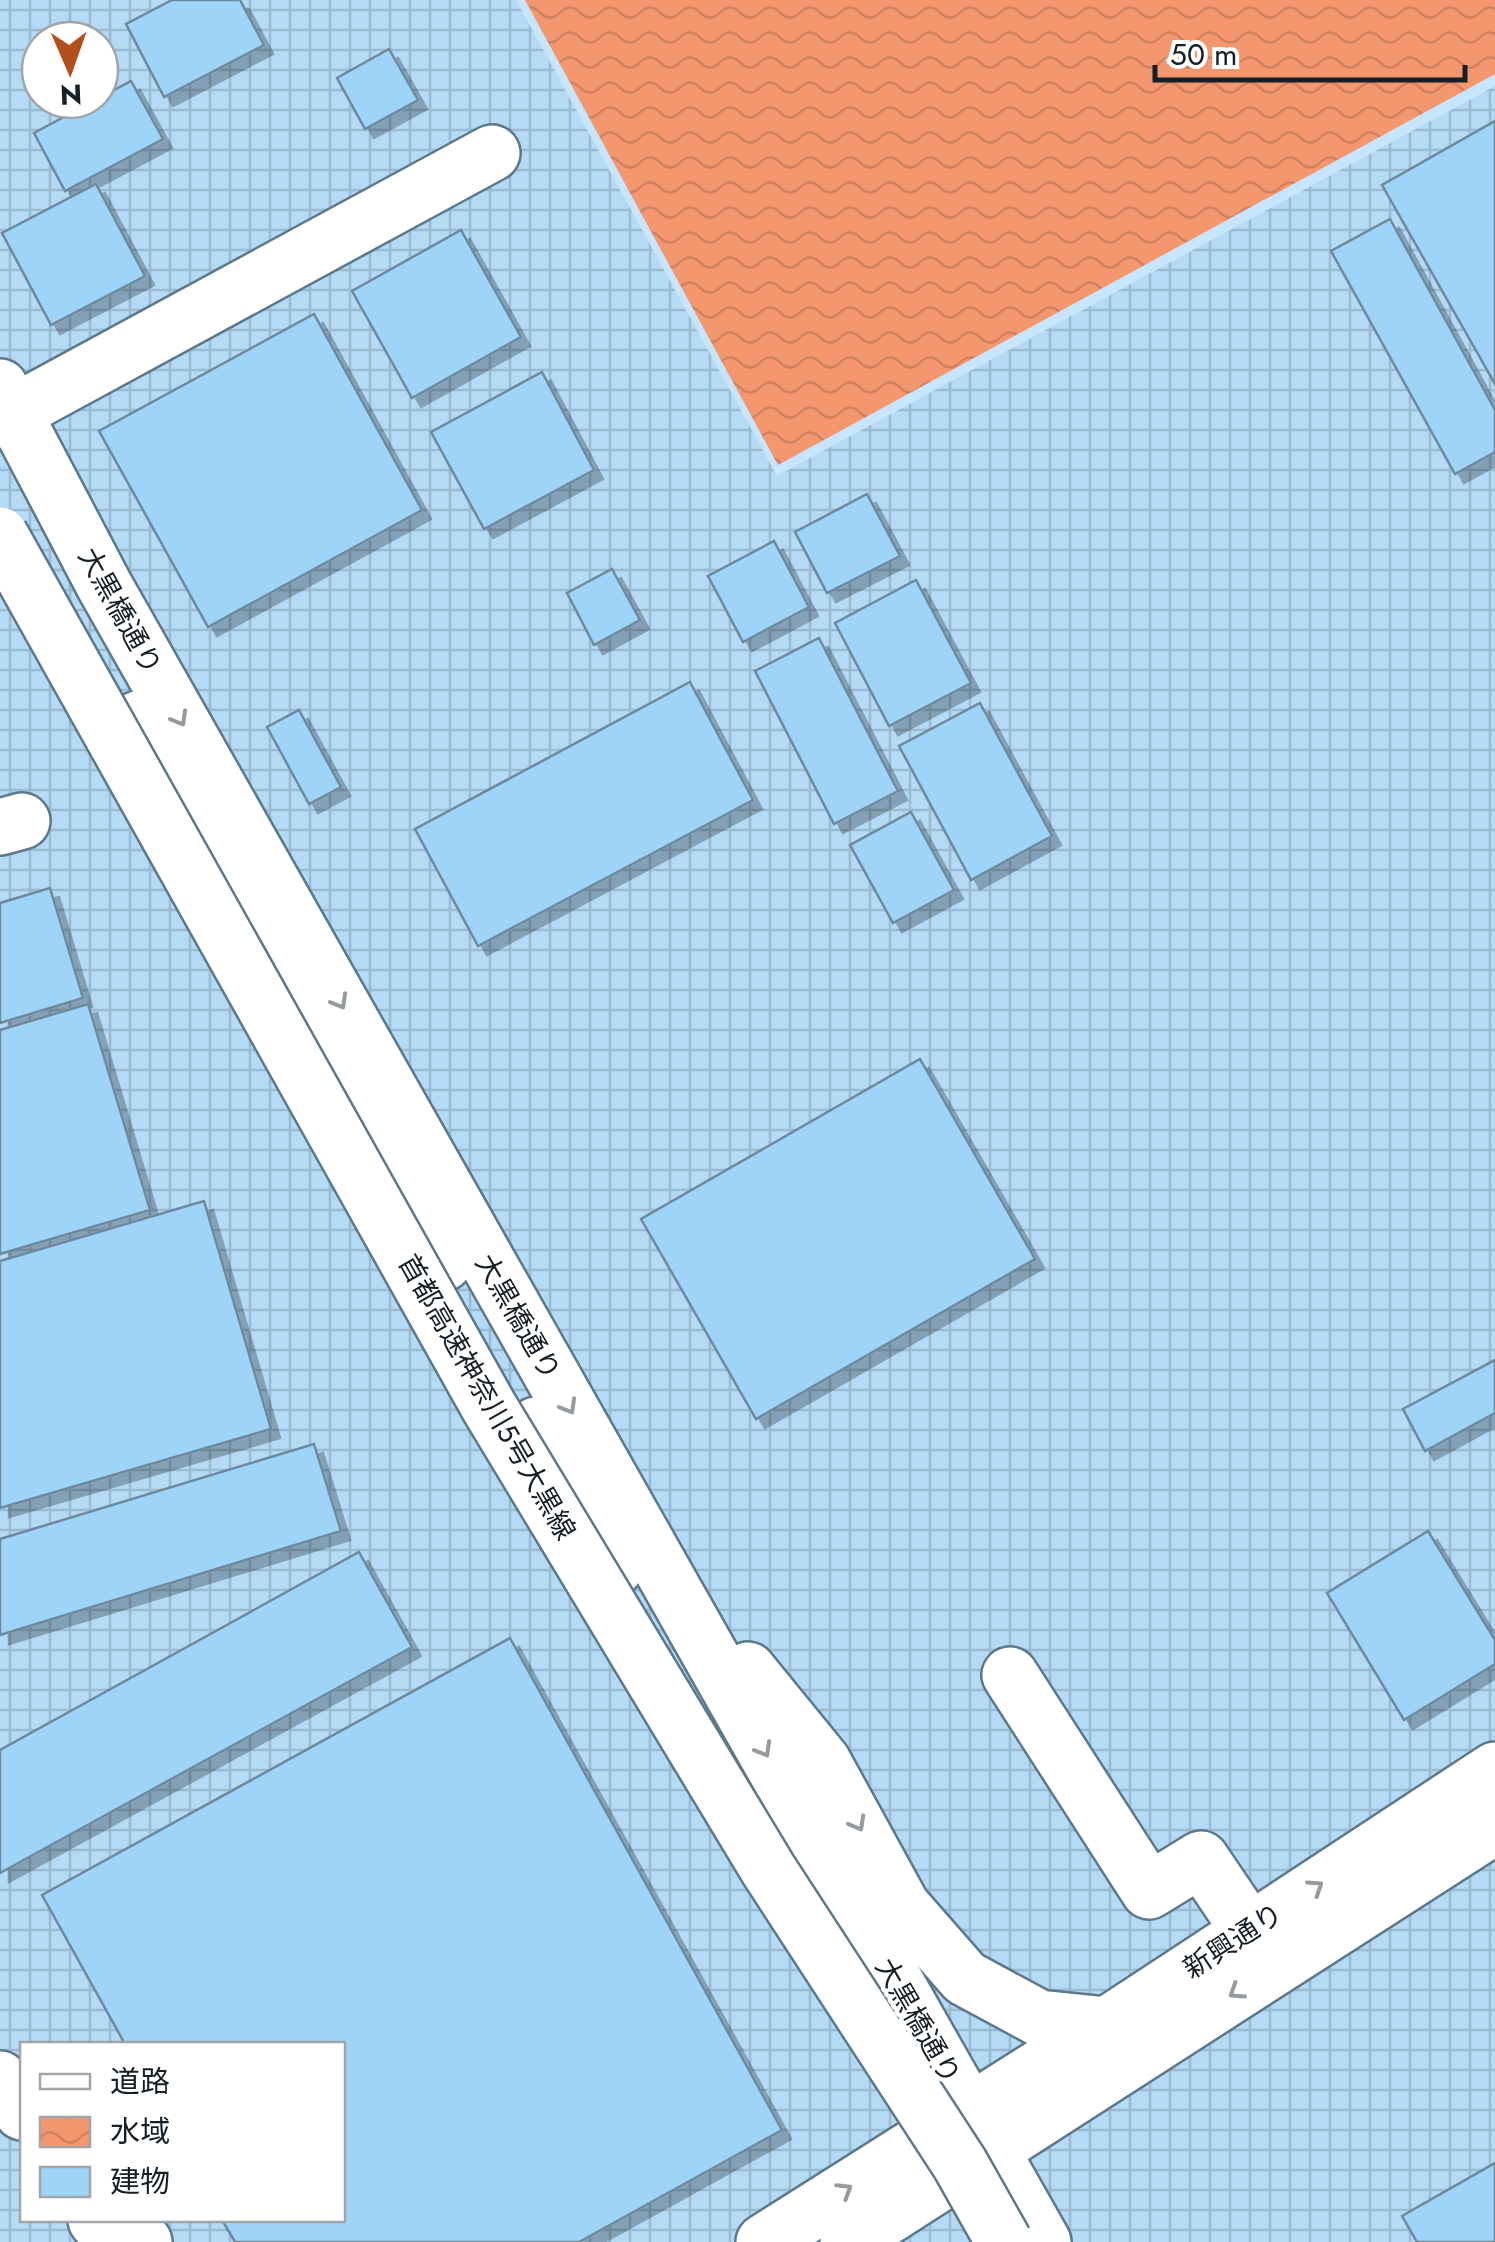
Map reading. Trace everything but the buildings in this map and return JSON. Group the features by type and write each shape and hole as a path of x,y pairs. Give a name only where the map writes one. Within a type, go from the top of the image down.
{"main road":[{"path":"3,418 492,152"},
{"name":"大黒橋通り","path":"3,418 104,585 651,1552 959,2148 982,2242"},
{"name":"大黒橋通り","path":"3,418 216,867 959,2148 1043,2242"},
{"name":"首都高速神奈川5号大黒線","path":"0,535 489,1407 768,1869 959,2148 1006,2242"},
{"name":"首都高速神奈川5号大黒線","path":"0,577 470,1417 966,2242"},
{"path":"651,1552 823,1762 902,1906 965,1978 1039,2018 1107,2025"},
{"path":"1010,1675 1149,1891 1201,1859 1249,1930"},
{"name":"新興通り","path":"959,2148 1107,2025 1495,1770"},
{"name":"新興通り","path":"959,2148 1495,1826"},
{"path":"0,2079 20,2109"},
{"path":"764,2242 959,2148"},
{"path":"848,2242 959,2148"},
{"path":"98,2222 104,2230 144,2242"}],"shaded area":[{"path":"0,0 516,0 777,476 1495,86 1495,2242 0,2242"}],"water":[{"path":"525,0 1495,0 1495,74 778,465"}]}
